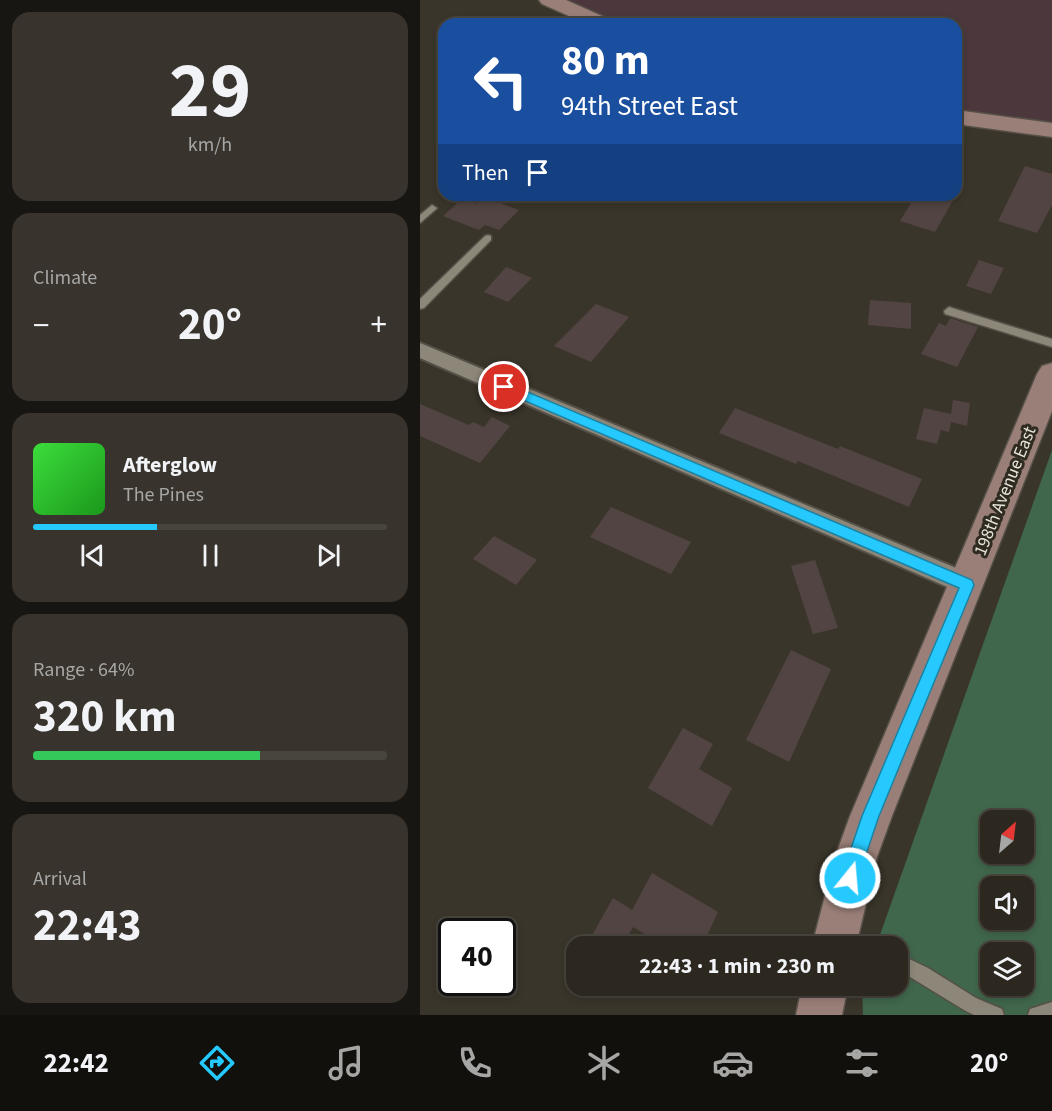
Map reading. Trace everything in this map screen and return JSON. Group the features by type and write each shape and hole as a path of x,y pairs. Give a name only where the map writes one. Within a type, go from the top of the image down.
{"street":[{"path":"549,0 590,18"},
{"path":"962,118 1048,131"},
{"path":"420,351 967,585"},
{"name":"198th Avenue East","path":"840,936 856,857 871,816 1048,395"}],"lane":[{"path":"420,220 432,208"},
{"path":"420,305 488,238"},
{"path":"950,311 1052,343"},
{"path":"908,967 982,1011 996,1015"},
{"path":"1036,1015 1052,1010"}],"shaded area":[{"path":"554,0 1052,0 1052,129 962,117 962,18 592,18"}],"green space":[{"path":"1052,450 1052,1015 863,1015 862,996 908,996 908,936 880,936"}],"building":[{"path":"1025,166 1052,174 1052,205 1037,233 998,221"},
{"path":"460,201 477,204 480,201 495,201 519,210 499,230 485,225 479,230 443,216"},
{"path":"912,201 953,201 935,232 900,221"},
{"path":"979,260 1004,268 991,294 966,286"},
{"path":"506,267 532,278 508,302 484,292"},
{"path":"870,300 911,303 911,329 868,325"},
{"path":"596,304 629,317 591,362 554,346"},
{"path":"950,318 978,327 957,367 921,354 939,323 946,326"},
{"path":"953,400 970,403 967,426 951,422 949,432 941,430 937,444 916,439 924,408 951,414"},
{"path":"420,404 469,425 473,422 484,427 492,417 510,426 480,463 420,436"},
{"path":"735,408 922,479 909,507 798,461 796,464 719,433"},
{"path":"611,507 691,542 671,574 590,537"},
{"path":"494,536 537,560 516,585 473,559"},
{"path":"815,560 838,628 813,634 791,566"},
{"path":"791,650 831,669 789,762 746,740"},
{"path":"683,728 713,744 699,769 732,788 712,826 648,788"},
{"path":"652,873 718,912 707,936 648,936 633,927 628,936 592,936 613,898 632,910"}],"route":[{"path":"504,387 967,585 871,816 850,878"}]}
